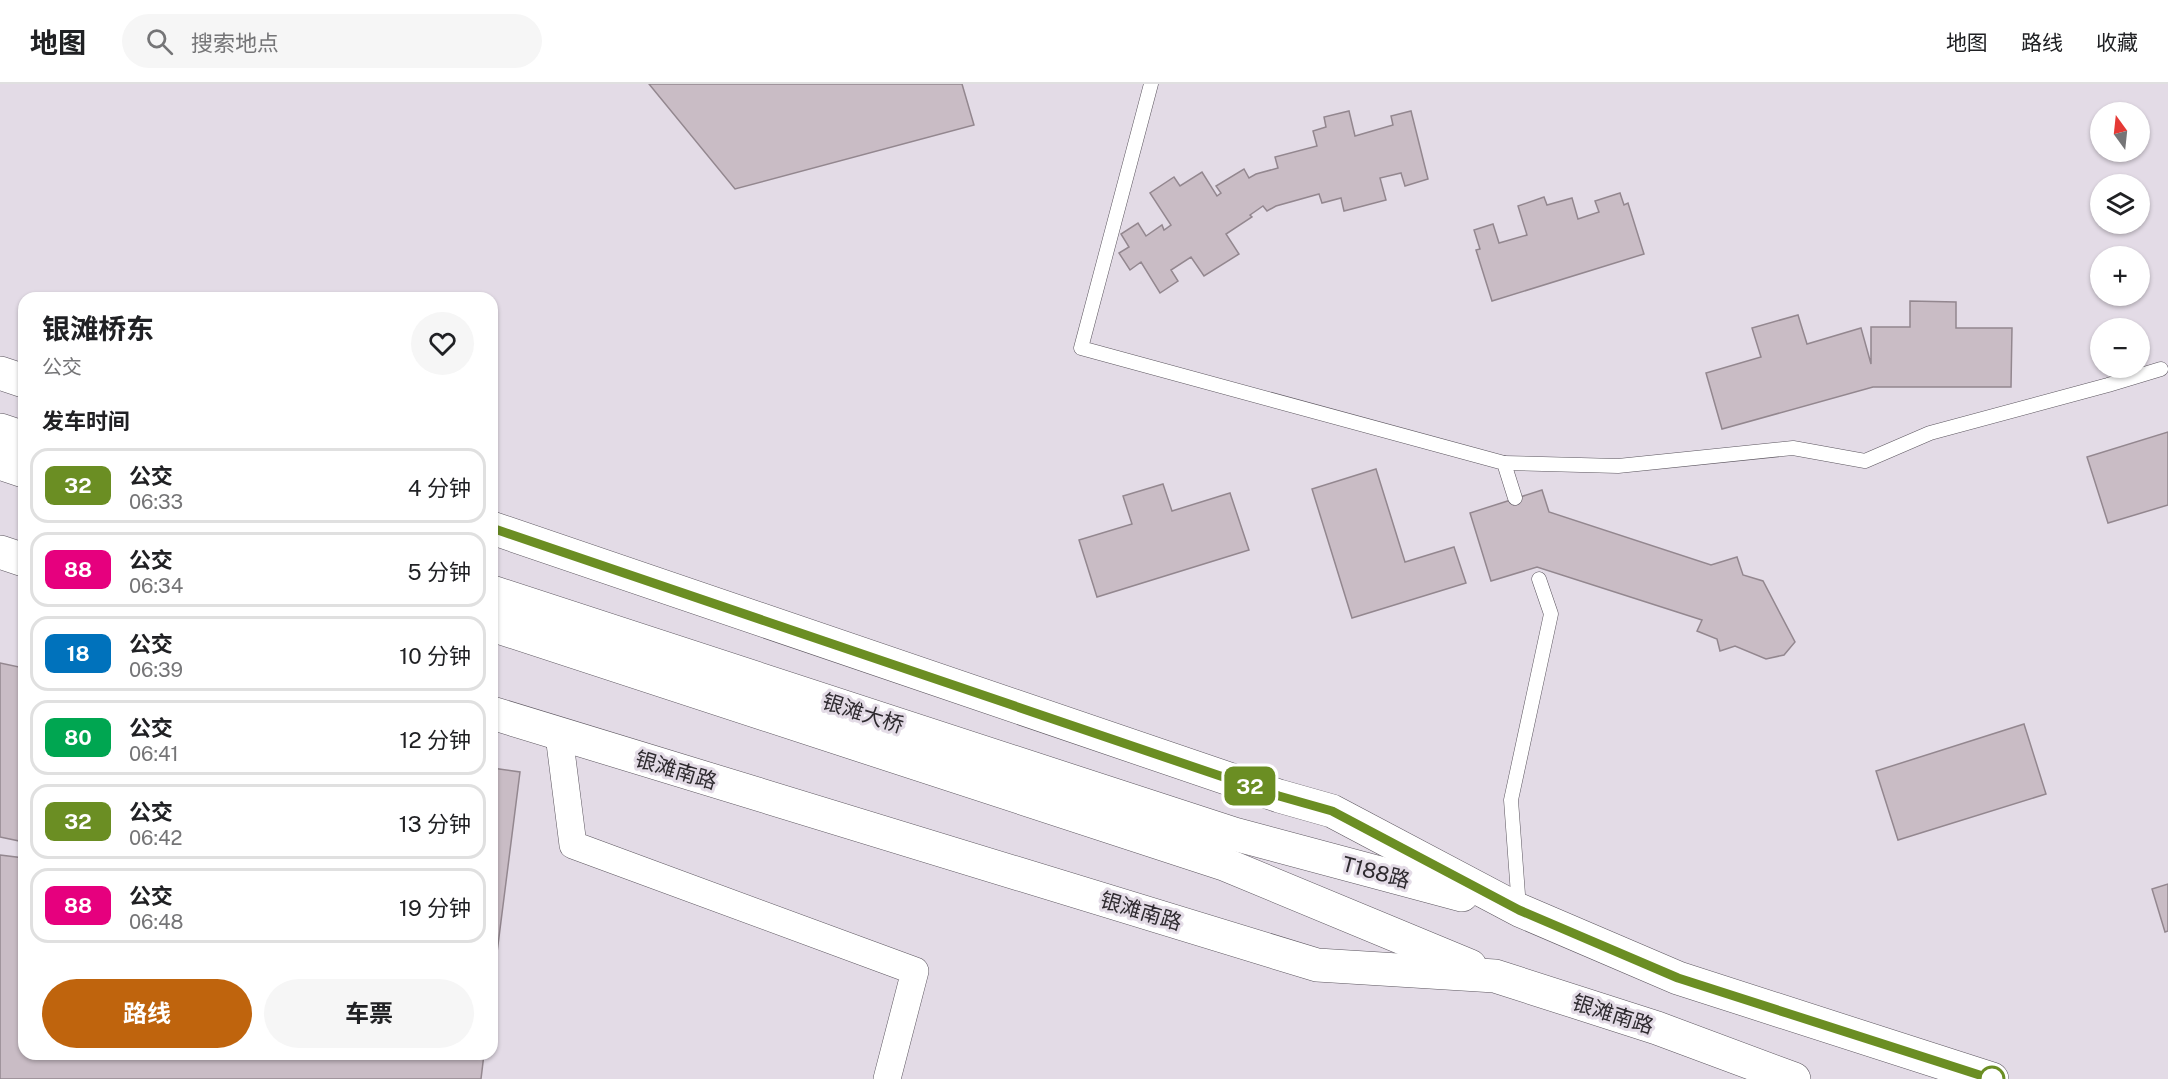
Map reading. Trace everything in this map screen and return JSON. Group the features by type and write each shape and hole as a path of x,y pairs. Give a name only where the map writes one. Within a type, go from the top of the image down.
{"main road":[{"path":"0,374 18,379"},
{"path":"0,430 18,436"},
{"path":"0,463 18,469"},
{"path":"498,530 1279,796 1332,811 1519,910 1678,978 1992,1079"},
{"path":"0,552 18,558"},
{"name":"银滩大桥","path":"498,594 1229,849"},
{"name":"银滩大桥","path":"498,627 1229,849"},
{"name":"银滩南路","path":"498,715 1317,965 1495,976 1657,1028 1794,1079"},
{"path":"1229,849 1495,976"},
{"name":"T188路","path":"1229,849 1519,910"}],"street":[{"path":"559,735 573,845 915,971 887,1079"}],"lane":[{"path":"1151,84 1081,348 1504,463 1618,466 1793,448 1864,460 1930,433 2161,369"},
{"path":"1504,463 1515,498"},
{"path":"1519,910 1511,800 1551,615 1539,579"}],"building":[{"path":"649,84 962,84 974,125 735,189"},
{"path":"1349,111 1355,136 1393,125 1391,116 1411,111 1428,179 1405,186 1401,173 1380,178 1386,200 1344,211 1341,198 1322,203 1319,194 1276,206 1267,211 1263,206 1250,215 1252,217 1226,234 1239,254 1204,276 1191,257 1171,270 1178,281 1160,293 1141,262 1130,270 1119,253 1129,247 1121,234 1138,223 1146,236 1162,225 1164,230 1171,225 1150,193 1174,177 1180,186 1202,172 1217,196 1221,193 1216,186 1244,169 1249,178 1278,168 1275,157 1317,146 1313,131 1326,127 1324,117"},
{"path":"1620,193 1624,205 1628,203 1644,254 1492,301 1476,250 1480,249 1474,230 1493,224 1499,243 1527,235 1518,206 1544,197 1547,205 1572,198 1578,219 1599,212 1595,201"},
{"path":"1910,301 1956,302 1956,328 2012,328 2011,387 1873,387 1722,429 1706,373 1761,357 1752,328 1798,315 1807,344 1861,328 1871,364 1871,327 1910,327"},
{"path":"2168,432 2168,505 2108,523 2087,457"},
{"path":"1376,469 1405,562 1454,547 1466,583 1352,618 1312,489"},
{"path":"1163,484 1172,511 1230,493 1249,550 1097,597 1079,540 1132,524 1123,496"},
{"path":"1542,490 1549,512 1711,565 1737,557 1743,575 1763,581 1795,642 1784,655 1766,659 1735,646 1720,651 1717,639 1697,631 1702,620 1537,567 1491,581 1470,513"},
{"path":"0,663 18,667 18,841 0,837"},
{"path":"2024,724 2046,794 1898,840 1876,771"},
{"path":"498,769 520,772 498,945"},
{"path":"0,855 18,857 18,1060 483,1060 481,1079 0,1079"},
{"path":"2168,884 2168,931 2165,932 2152,889"}],"bus line":[{"name":"32","path":"498,530 1279,796 1332,811 1519,910 1678,978 1992,1079"}]}
